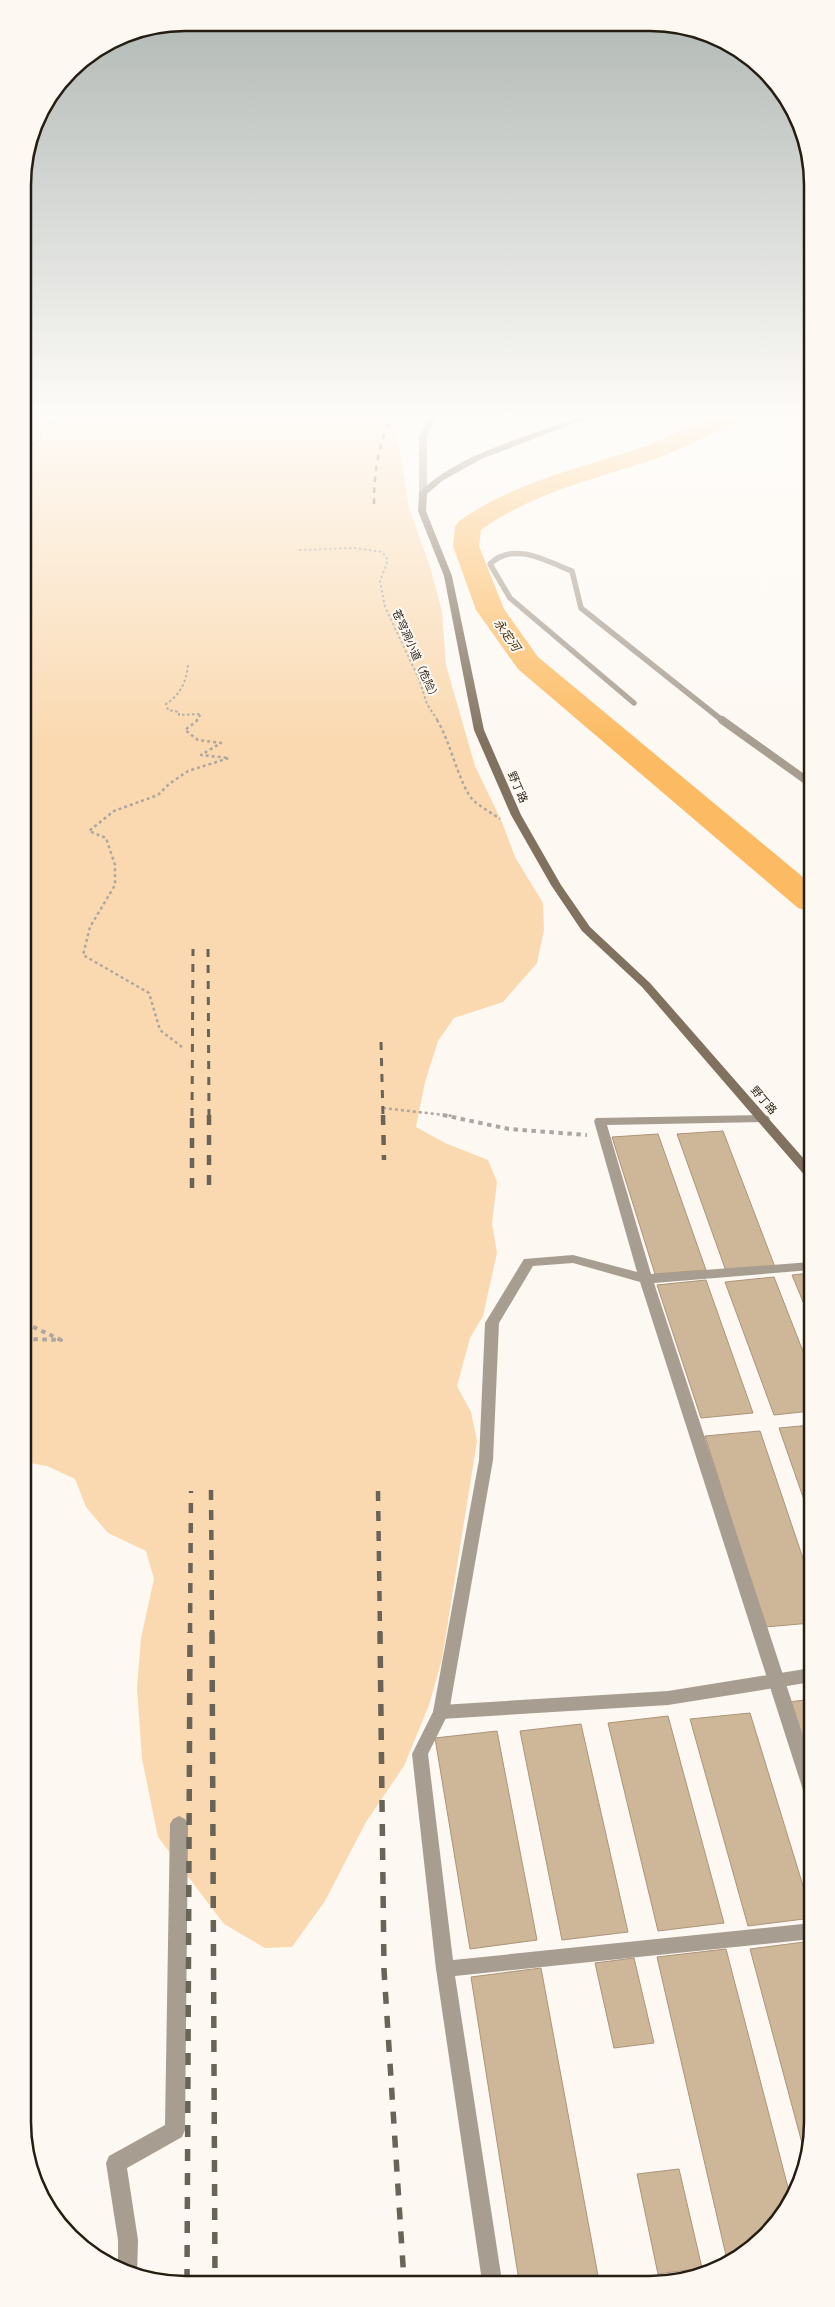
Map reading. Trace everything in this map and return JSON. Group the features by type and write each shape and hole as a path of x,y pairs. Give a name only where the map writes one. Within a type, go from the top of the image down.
{"main road":[{"name":"野丁路","path":"428,526 448,576 479,730 516,815 556,885 586,929 646,986 803,1166"}],"street":[{"path":"764,1119 600,1120 646,1279 803,1763"},
{"path":"491,2276 445,1970 420,1754 442,1712 486,1460 492,1323 529,1262 573,1260 646,1279 803,1267"},
{"path":"442,1712 668,1698 803,1676"},
{"path":"128,2265 128,2240 116,2163 175,2130 179,1824"},
{"path":"445,1970 803,1932"}],"lane":[{"path":"634,703 510,598 490,564 496,556 507,552 521,553 572,571 582,608 726,723 804,778"}],"path":[{"name":"苍穹洞小道（危险）","path":"299,550 355,548 382,552 388,560 380,581 385,607 419,679 427,704 446,734 460,774 473,800 503,821"},
{"path":"182,1046 160,1030 149,993 83,955 90,928 115,884 115,865 106,838 89,831 114,810 158,794 188,771 229,758 201,754 221,743 198,740 185,730 200,718 201,714 179,715 179,712 168,710 166,704 174,699 184,688 188,665"},
{"path":"383,1108 452,1116 510,1129 605,1137"},
{"path":"31,1326 61,1340 31,1339"}],"shaded area":[{"path":"32,526 415,526 430,567 442,612 446,665 475,766 502,822 515,857 543,903 544,930 537,963 503,1002 454,1018 438,1041 425,1082 416,1127 445,1143 488,1160 497,1182 492,1223 497,1253 483,1316 470,1338 457,1386 471,1412 477,1441 442,1659 429,1705 404,1766 366,1822 325,1901 292,1947 265,1948 224,1924 158,1837 142,1759 137,1688 141,1638 154,1579 146,1551 108,1533 86,1507 75,1479 47,1466 31,1463"}],"building":[{"path":"723,1131 775,1267 726,1271 677,1134"},
{"path":"658,1134 706,1270 655,1274 612,1137"},
{"path":"803,1274 803,1303 792,1275"},
{"path":"774,1277 803,1352 803,1412 774,1415 725,1282"},
{"path":"706,1280 753,1413 701,1418 657,1285"},
{"path":"803,1426 803,1498 779,1428"},
{"path":"760,1431 803,1559 803,1624 765,1627 705,1436"},
{"path":"803,1700 803,1746 789,1702"},
{"path":"750,1713 803,1886 803,1919 748,1926 690,1719"},
{"path":"668,1716 724,1923 658,1931 608,1723"},
{"path":"581,1724 628,1932 562,1940 520,1731"},
{"path":"497,1731 537,1940 470,1949 435,1738"},
{"path":"803,1942 802,2143 750,1949"},
{"path":"726,1949 788,2189 778,2207 765,2223 743,2244 726,2255 657,1957"},
{"path":"634,1958 654,2043 614,2048 595,1963"},
{"path":"541,1968 598,2276 518,2276 471,1977"},
{"path":"679,2169 702,2267 658,2274 637,2174"}],"waterway":[{"name":"永定河","path":"470,526 468,527 466,546 490,610 528,663 804,896"}],"railway":[{"path":"192,1116 193,949"},
{"path":"208,949 209,1116"},
{"path":"381,1042 383,1116"},
{"path":"383,1115 384,1160"},
{"path":"192,1116 192,1188"},
{"path":"209,1116 209,1187"},
{"path":"211,1490 212,1633"},
{"path":"190,1633 191,1491"},
{"path":"378,1491 380,1633"},
{"path":"187,2276 190,1632"},
{"path":"212,1632 215,2276"},
{"path":"380,1632 384,1970 404,2276"}]}
